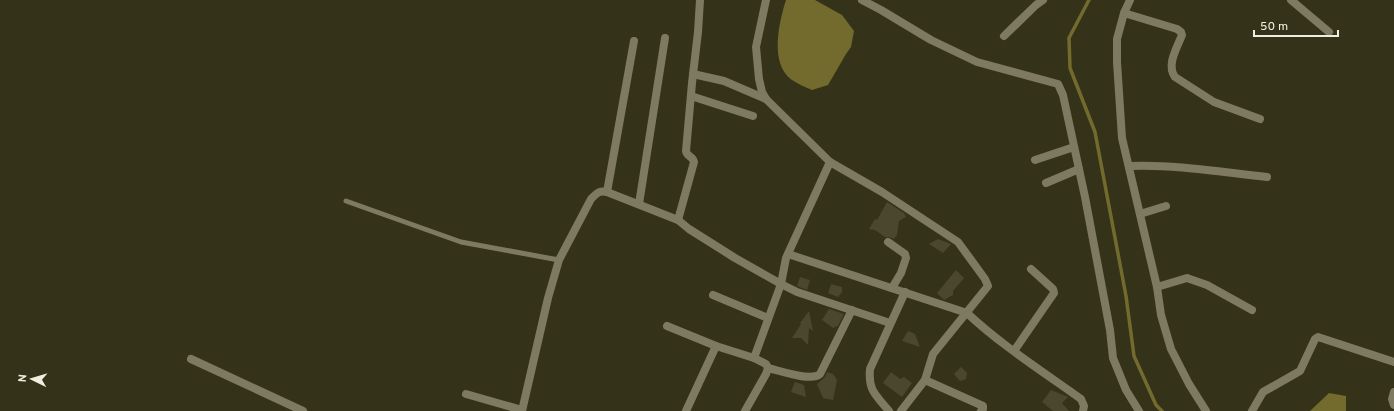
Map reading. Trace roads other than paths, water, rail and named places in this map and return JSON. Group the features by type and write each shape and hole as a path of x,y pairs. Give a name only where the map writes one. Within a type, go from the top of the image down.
{"street":[{"path":"678,220 694,162 692,158 687,155 686,151 700,0"},
{"path":"766,0 756,47 762,92 766,99 830,162 882,192 958,242 985,279 988,286 933,354 925,380 901,411"},
{"path":"862,0 931,40 977,62 1058,84 1063,95 1079,169 1110,330 1113,358 1126,390 1139,411"},
{"path":"1004,36 1043,0"},
{"path":"1130,0 1124,12 1117,39 1116,62 1122,138 1157,287 1161,315 1171,349 1189,384 1206,411"},
{"path":"1291,0 1329,32"},
{"path":"1124,12 1177,29 1181,32 1182,35 1171,66 1172,73 1175,77 1214,102 1260,119"},
{"path":"639,204 665,38"},
{"path":"607,192 634,42"},
{"path":"693,74 724,81 766,99"},
{"path":"691,96 753,116"},
{"path":"1035,160 1074,147"},
{"path":"754,358 781,284 785,261 830,162"},
{"path":"1128,166 1174,166 1267,177"},
{"path":"1046,184 1079,169"},
{"path":"466,394 522,411 548,298 560,260 591,199 597,192 602,191 678,220 689,229 735,258 797,292 890,323"},
{"path":"1140,214 1166,206"},
{"path":"888,242 905,254 906,258 901,273 892,288"},
{"path":"788,254 967,313 1014,351 1080,399 1084,406 1083,411"},
{"path":"1014,351 1054,293 1053,288 1031,269"},
{"path":"1157,287 1179,279 1187,278 1207,285 1252,310"},
{"path":"889,411 872,390 869,379 872,364 905,292"},
{"path":"712,295 768,318"},
{"path":"667,326 716,346 754,358 766,364 768,368 812,378 817,377 820,374 852,310"},
{"path":"1252,411 1263,392 1301,369 1315,339 1318,337 1394,362"},
{"path":"686,411 716,346"},
{"path":"191,359 303,411"},
{"path":"745,411 768,368"},
{"path":"925,380 983,406 981,411"},
{"path":"1394,392 1392,399 1394,404"}],"lane":[{"path":"346,201 461,242 560,260"}],"waterway":[{"path":"1089,0 1069,38 1070,68 1095,132 1126,296 1134,356 1156,405 1162,411"}]}
